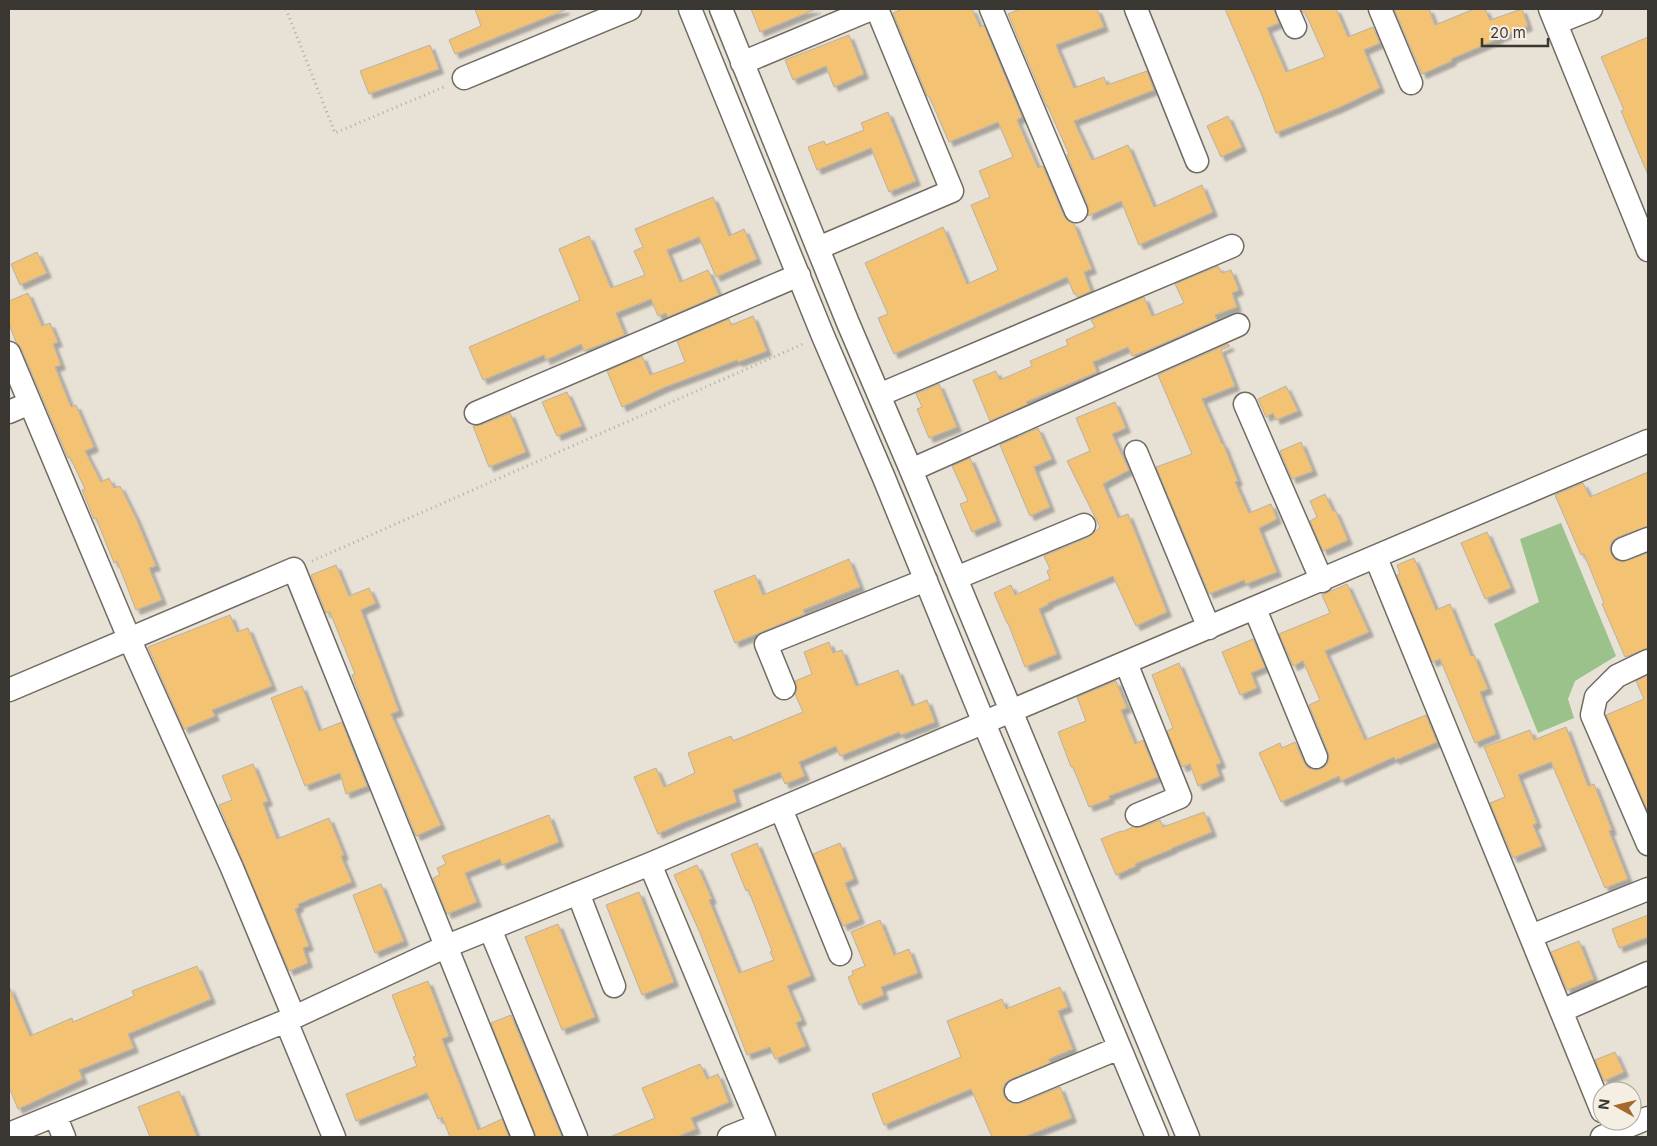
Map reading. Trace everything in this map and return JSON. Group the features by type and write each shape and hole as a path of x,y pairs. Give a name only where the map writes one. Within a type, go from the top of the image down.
{"street":[{"path":"464,78 630,9"},
{"path":"690,9 823,336 1157,1137"},
{"path":"721,9 818,248 1188,1137"},
{"path":"742,63 871,9"},
{"path":"818,248 952,191 877,9"},
{"path":"991,9 1076,211"},
{"path":"1136,9 1197,161"},
{"path":"1380,9 1411,83"},
{"path":"1591,9 1553,16 1648,250"},
{"path":"879,395 1232,246"},
{"path":"476,413 799,276"},
{"path":"911,470 1238,325"},
{"path":"9,353 129,638 232,868 334,1137"},
{"path":"9,412 30,403"},
{"path":"1245,404 1322,581"},
{"path":"9,1134 290,1019 447,946 781,809 1648,441"},
{"path":"1136,452 1209,628"},
{"path":"956,578 1084,525"},
{"path":"1623,549 1648,539"},
{"path":"1376,558 1592,1087"},
{"path":"9,690 294,569 523,1137"},
{"path":"784,688 766,644 926,580"},
{"path":"1255,609 1316,757"},
{"path":"1648,662 1617,676 1596,697 1592,715 1648,844"},
{"path":"1126,663 1180,798 1136,815"},
{"path":"781,809 840,954"},
{"path":"650,864 762,1131 729,1137"},
{"path":"1531,936 1648,889"},
{"path":"578,893 614,986"},
{"path":"490,929 576,1137"},
{"path":"1561,1011 1648,973"},
{"path":"1016,1091 1120,1048"},
{"path":"55,1115 64,1137"},
{"path":"1608,1132 1648,1118"}],"path":[{"path":"286,9 335,133 464,78"},
{"path":"294,569 823,336"}],"green space":[{"path":"1561,523 1616,656 1575,681 1568,699 1574,718 1538,733 1494,624 1539,602 1520,539"}],"building":[{"path":"475,9 565,10 455,54 449,40 481,26"},
{"path":"751,9 816,9 760,32"},
{"path":"902,9 972,9 980,27 984,25 1022,117 1017,120 1038,168 1043,166 1064,216 1074,224 1092,269 1084,272 1091,291 1078,297 1074,294 1067,277 894,354 878,318 888,314 865,263 943,227 967,284 998,270 971,205 990,197 979,171 1013,157 998,122 949,142 929,96 927,96 893,13"},
{"path":"1020,9 1097,9 1104,27 1056,45 1074,88 1104,77 1107,85 1147,71 1154,90 1074,121 1092,160 1128,145 1154,207 1202,185 1213,212 1139,245 1121,201 1088,216 1088,206 1067,155 1069,154 1008,14"},
{"path":"1225,9 1274,9 1279,23 1267,28 1286,72 1325,57 1305,12 1303,13 1301,9 1336,9 1348,37 1373,27 1380,43 1364,50 1380,88 1338,108 1276,133"},
{"path":"1394,9 1429,9 1435,25 1474,9 1485,9 1490,20 1522,9 1528,26 1451,59 1452,61 1422,74"},
{"path":"849,35 864,74 834,87 826,66 793,80 785,60"},
{"path":"1648,37 1648,175 1621,111 1624,110 1601,57"},
{"path":"430,45 439,69 369,94 360,71"},
{"path":"888,112 916,181 889,192 871,148 817,170 808,147 824,141 826,145 864,130 861,123"},
{"path":"1228,116 1242,147 1221,157 1207,126"},
{"path":"713,197 729,236 744,229 757,259 716,277 699,237 667,250 680,282 708,270 719,295 668,317 666,313 658,316 651,299 616,313 625,335 584,351 581,344 546,360 544,355 483,380 469,347 580,300 559,249 589,236 611,288 645,275 634,251 643,247 635,229"},
{"path":"37,252 47,273 20,285 11,264"},
{"path":"1218,266 1222,273 1231,270 1239,290 1232,293 1237,307 1215,315 1217,320 1148,350 1132,356 1128,347 1093,362 1097,372 1026,402 1028,404 990,421 973,380 996,371 1000,380 1032,366 1030,361 1068,345 1066,340 1095,327 1091,320 1144,297 1152,316 1184,303 1175,284"},
{"path":"28,293 42,326 50,323 58,342 53,344 61,365 55,367 71,407 76,405 94,447 85,451 101,482 109,478 114,488 120,486 156,566 149,568 162,600 136,610 117,561 114,563 96,518 94,519 82,490 85,489 70,457 68,458 21,348 16,342 9,324 9,301"},
{"path":"753,316 767,351 665,387 622,407 607,371 642,356 650,375 685,362 677,341 729,319 731,325"},
{"path":"1228,344 1230,346 1221,350 1235,386 1202,399 1223,443 1238,481 1235,482 1249,513 1271,504 1277,519 1259,528 1277,572 1246,584 1244,580 1209,594 1156,467 1192,454 1158,375"},
{"path":"939,384 957,427 929,438 917,409 922,407 916,394"},
{"path":"1286,386 1298,411 1276,420 1273,413 1266,417 1258,399"},
{"path":"567,392 582,426 557,436 542,402"},
{"path":"1115,402 1126,428 1112,434 1129,470 1103,484 1118,518 1128,514 1167,612 1136,626 1113,576 1048,603 1039,609 1057,654 1025,667 994,593 1011,585 1015,595 1050,579 1047,571 1050,569 1044,556 1089,537 1100,527 1067,461 1090,451 1076,418"},
{"path":"510,413 526,452 489,467 473,426 481,425"},
{"path":"1038,428 1052,459 1034,467 1050,507 1030,516 1000,445"},
{"path":"1301,442 1313,471 1292,479 1280,451"},
{"path":"970,458 997,521 972,532 960,504 968,501 952,466"},
{"path":"1648,472 1648,526 1618,537 1612,541 1610,548 1615,559 1622,562 1648,553 1648,648 1625,657 1602,604 1604,603 1584,554 1581,555 1555,495 1583,483 1590,497"},
{"path":"1325,494 1333,511 1335,510 1348,540 1323,551 1310,521 1317,517 1310,501"},
{"path":"1487,532 1511,588 1485,599 1461,543"},
{"path":"1414,558 1436,610 1450,604 1471,656 1474,655 1488,689 1480,692 1496,734 1475,743 1440,659 1432,662 1397,575 1400,574 1397,565"},
{"path":"849,559 860,587 803,610 805,614 735,643 714,591 755,575 763,595"},
{"path":"336,565 349,596 369,588 376,603 361,610 399,711 391,714 441,825 416,836 352,675 355,674 330,612 326,613 311,575"},
{"path":"1347,584 1369,632 1325,651 1365,740 1426,715 1437,742 1395,760 1394,757 1341,781 1339,776 1281,802 1259,753 1280,743 1282,748 1295,742 1308,768 1321,769 1327,765 1329,758 1309,705 1320,700 1303,661 1293,666 1279,634 1330,613 1322,595"},
{"path":"230,615 237,632 248,628 272,686 212,710 215,716 184,729 148,647"},
{"path":"1253,639 1265,667 1251,673 1257,688 1240,695 1222,652"},
{"path":"829,642 833,653 842,650 856,686 898,670 912,706 927,700 935,722 901,735 899,732 840,756 836,746 799,762 805,776 785,784 780,772 733,790 737,802 658,834 634,777 656,768 664,787 695,773 688,753 731,736 733,741 803,712 795,694 797,689 795,681 812,674 804,652"},
{"path":"1179,663 1221,763 1216,765 1220,776 1198,786 1190,764 1182,767 1167,731 1173,728 1152,675"},
{"path":"1648,675 1648,812 1606,715 1644,699 1636,681"},
{"path":"1116,681 1127,708 1121,710 1135,744 1143,740 1158,777 1109,796 1110,799 1089,807 1058,732 1086,721 1077,697"},
{"path":"302,686 319,731 342,722 367,786 346,794 340,773 305,786 271,698"},
{"path":"1566,727 1588,786 1594,784 1612,830 1609,831 1628,879 1605,888 1551,762 1518,775 1537,823 1533,825 1542,846 1513,858 1490,803 1505,797 1484,747 1530,730 1534,740"},
{"path":"253,764 268,801 263,803 277,839 329,818 344,855 341,856 352,882 298,904 299,907 295,909 309,946 303,948 308,963 289,971 219,805 232,800 222,776"},
{"path":"1204,812 1212,832 1135,864 1136,866 1116,875 1101,839 1133,827 1142,827 1160,820 1163,827"},
{"path":"549,815 559,842 502,865 500,859 465,873 477,902 447,914 433,878 440,875 437,868 446,864 442,856"},
{"path":"757,843 811,976 787,986 802,1020 796,1023 806,1046 775,1059 770,1047 747,1055 700,933 674,875 697,865 712,899 709,900 739,973 774,960 748,889 746,891 731,854"},
{"path":"840,843 854,879 845,883 860,919 843,926 813,854"},
{"path":"381,884 404,941 375,953 353,895"},
{"path":"639,892 674,982 642,995 606,905"},
{"path":"1648,915 1648,937 1619,948 1612,929"},
{"path":"880,920 894,955 909,949 918,973 881,987 884,995 859,1005 848,977 853,975 852,971 865,966 851,932"},
{"path":"558,924 595,1017 562,1030 525,937"},
{"path":"1579,941 1594,979 1567,990 1551,952"},
{"path":"197,966 211,999 128,1034 134,1048 79,1070 83,1079 18,1109 9,1087 9,986 30,1036 72,1018 73,1022 134,996 132,991"},
{"path":"428,981 449,1036 442,1039 478,1130 502,1119 509,1137 450,1137 442,1117 438,1119 427,1093 356,1121 346,1094 417,1066 413,1057 416,1056 392,995"},
{"path":"1060,987 1068,1007 1058,1011 1073,1049 1049,1059 1050,1063 1011,1079 1005,1083 1003,1090 1004,1096 1008,1101 1015,1104 1060,1087 1072,1118 1024,1137 992,1137 971,1089 884,1125 872,1094 961,1057 947,1021 1002,999 1006,1009"},
{"path":"511,1015 562,1137 536,1137 491,1023"},
{"path":"1615,1052 1624,1072 1604,1081 1595,1060"},
{"path":"700,1064 707,1079 718,1074 729,1102 691,1118 696,1129 677,1137 610,1137 655,1118 642,1088"},
{"path":"179,1091 197,1137 150,1137 138,1107"}]}
